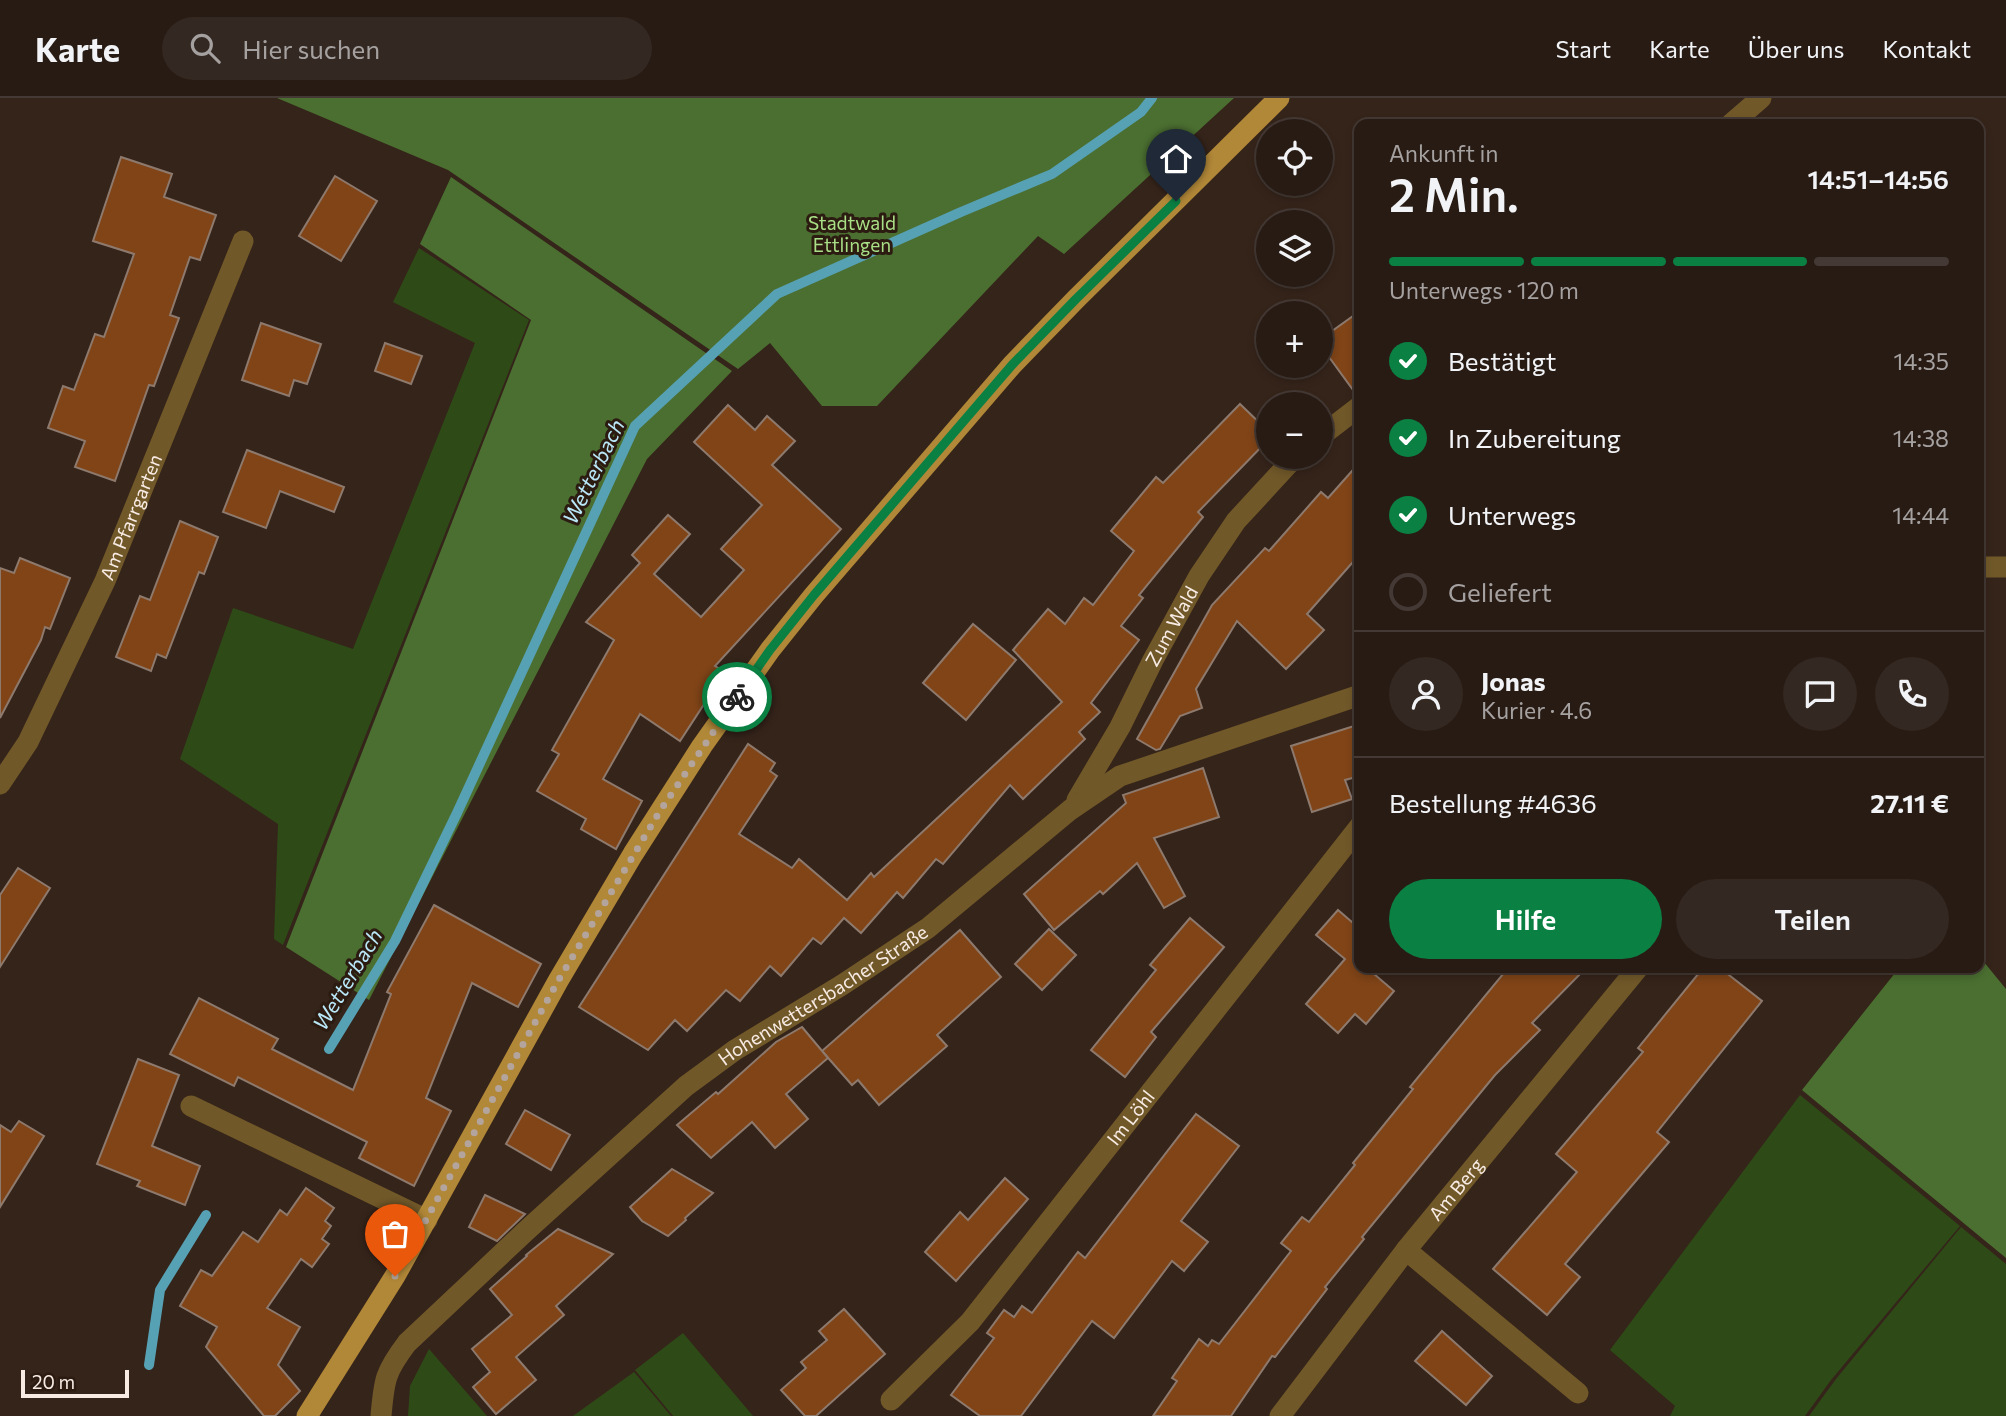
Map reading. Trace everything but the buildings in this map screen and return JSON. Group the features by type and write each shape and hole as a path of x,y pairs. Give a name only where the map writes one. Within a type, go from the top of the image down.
{"main road":[{"path":"307,1416 395,1276 558,981 633,854 702,746 770,650 1012,365 1279,98"}],"street":[{"path":"1737,119 1761,98"},
{"name":"Am Pfarrgarten","path":"0,784 28,742 105,581 243,241"},
{"path":"1333,427 1354,411"},
{"name":"Zum Wald","path":"1070,810 1121,727 1153,660 1199,576 1236,522 1284,469"},
{"path":"1984,567 2006,567"},
{"name":"Hohenwettersbacher Straße","path":"381,1416 385,1378 407,1343 685,1086 735,1050 842,985 928,928 1070,810 1120,776 1354,697"},
{"name":"Im Löhl","path":"891,1400 971,1322 1354,834"},
{"name":"Am Berg","path":"1280,1416 1406,1250 1634,973"},
{"path":"191,1106 427,1220"},
{"path":"1406,1250 1578,1393"}],"green space":[{"name":"Stadtwald Ettlingen","path":"277,98 1234,98 1064,254 1038,236 877,406 822,406 770,343 738,369 448,170"},
{"path":"451,177 732,371 647,459 369,1000 286,947 531,320 420,244"},
{"path":"419,248 529,320 283,945 274,939 278,824 180,759 233,608 353,649 475,343 393,302"},
{"path":"1984,962 2006,989 2006,1258 1802,1090 1895,973 1984,973"},
{"path":"1800,1095 1960,1226 1831,1380 1805,1416 1670,1416 1675,1406 1610,1350"},
{"path":"1961,1227 2006,1264 2006,1416 1809,1416 1836,1379"},
{"path":"683,1333 753,1416 673,1416 635,1370"},
{"path":"429,1349 487,1416 408,1416 410,1386"},
{"path":"634,1372 671,1416 573,1416"}],"waterway":[{"name":"Wetterbach","path":"329,1049 395,941 457,813 635,426 777,294 1052,174 1141,112 1152,98"},
{"name":"Wetterbach","path":"149,1365 160,1290 206,1215"}],"way so far":[{"path":"395,1276 558,981 633,854 702,746 737,697"}],"route":[{"path":"737,697 814,595 1012,365 1176,201"}]}
